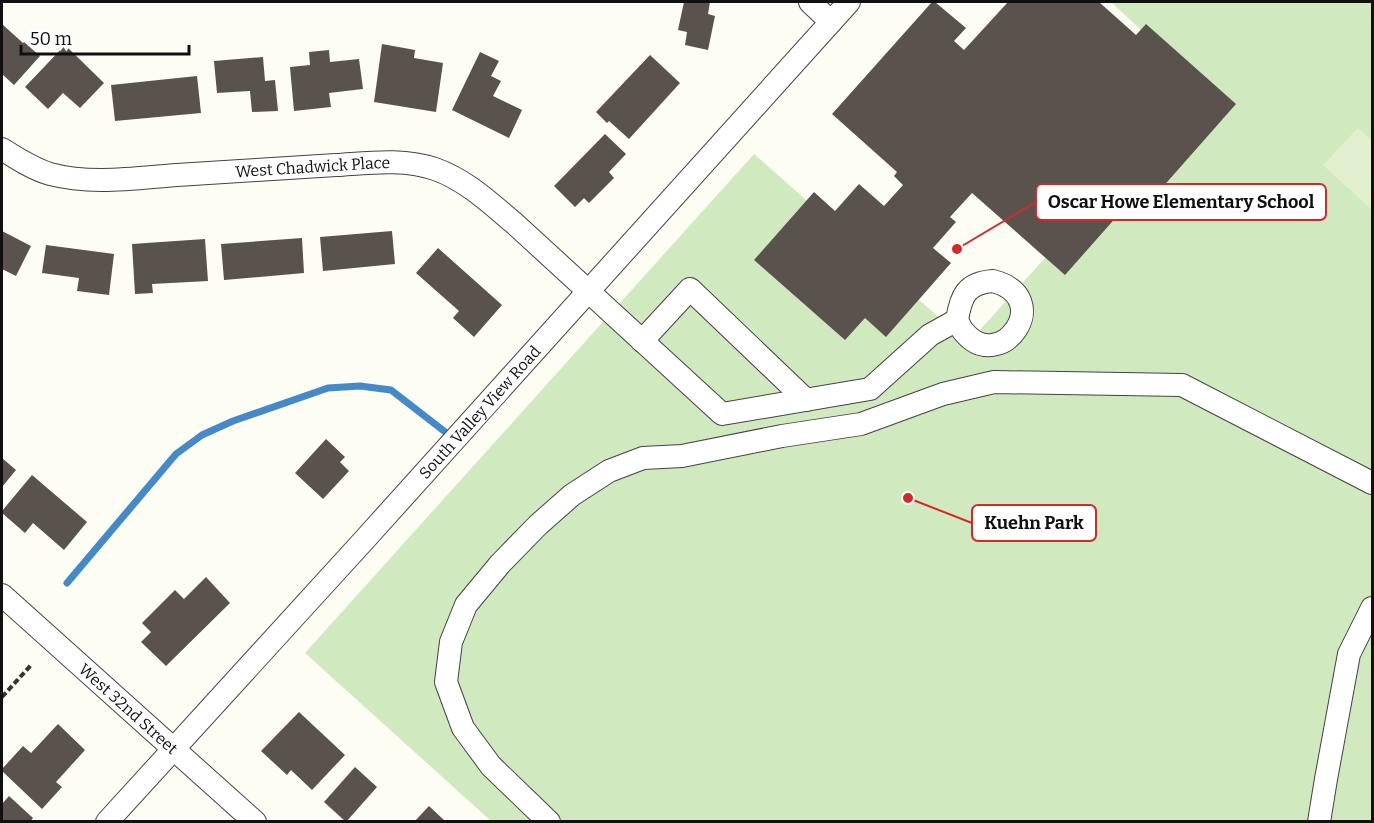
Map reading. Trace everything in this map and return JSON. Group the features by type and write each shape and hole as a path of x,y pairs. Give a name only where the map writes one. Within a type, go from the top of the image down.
{"street":[{"path":"810,2 831,22"},
{"name":"South Valley View Road","path":"108,822 849,2"},
{"name":"West Chadwick Place","path":"2,149 49,174 116,180 393,162 417,164 437,170 479,193 722,414 806,400"},
{"path":"642,340 690,289 806,400 870,389 930,335 957,320"},
{"path":"549,822 491,766 463,728 446,682 451,642 466,606 500,564 538,525 572,495 609,471 643,458 682,456 782,436 861,424 943,394 994,382 1182,385 1372,483"},
{"name":"West 32nd Street","path":"2,595 255,822"},
{"path":"1319,822 1349,654 1372,608"}],"path":[{"path":"2,697 32,664"}],"green space":[{"path":"1111,2 1372,2 1372,821 491,821 305,653 754,154 968,343 1201,86"},
{"path":"1358,128 1372,141 1372,210 1323,165"}],"building":[{"path":"684,2 710,2 708,14 715,16 708,50 685,45 687,32 678,30"},
{"path":"932,2 935,2 966,28 954,41 964,50 1008,2 1099,2 1136,35 1146,24 1236,104 1153,198 1142,188 1065,275 972,193 950,217 956,222 933,248 951,263 886,337 865,318 845,340 754,260 814,192 835,211 859,184 884,206 903,185 894,176 897,172 832,114"},
{"path":"2,24 40,56 14,85 2,74"},
{"path":"382,44 415,50 414,58 443,63 436,112 374,102"},
{"path":"65,45 104,83 80,108 63,93 48,109 25,87"},
{"path":"329,50 330,62 359,59 363,89 329,93 331,107 294,111 290,67 310,65 309,52"},
{"path":"480,52 499,61 491,76 501,81 493,96 522,110 509,138 452,110"},
{"path":"650,55 680,83 629,139 596,112"},
{"path":"263,57 265,81 275,80 278,111 252,112 250,91 217,93 214,61"},
{"path":"197,76 201,113 115,121 111,85"},
{"path":"605,134 626,154 609,172 614,178 589,203 584,198 575,207 554,186"},
{"path":"2,231 31,246 16,276 2,269"},
{"path":"392,231 395,264 323,271 320,237"},
{"path":"302,238 304,273 224,280 221,244"},
{"path":"205,239 208,281 152,284 153,293 135,294 132,244"},
{"path":"46,245 114,254 109,295 77,291 79,278 42,273"},
{"path":"438,248 502,305 474,337 453,318 459,311 416,273"},
{"path":"326,439 345,457 340,462 349,471 323,499 295,473"},
{"path":"2,458 16,470 2,487"},
{"path":"32,475 87,522 64,550 33,523 25,533 2,513"},
{"path":"206,577 230,603 166,666 141,642 151,632 142,623 175,590 184,599"},
{"path":"299,712 345,755 312,790 291,770 287,775 261,751"},
{"path":"58,724 85,750 56,782 62,787 42,809 2,769 23,746 31,753"},
{"path":"355,767 377,787 346,822 324,802"},
{"path":"9,796 33,818 30,822 2,822 2,804"},
{"path":"429,806 446,822 414,822"}],"waterway":[{"path":"67,583 176,454 202,435 233,421 328,388 360,386 391,390 453,438"}],"place":[{"name":"Oscar Howe Elementary School","path":"957,249"},
{"name":"Kuehn Park","path":"908,498"}]}
